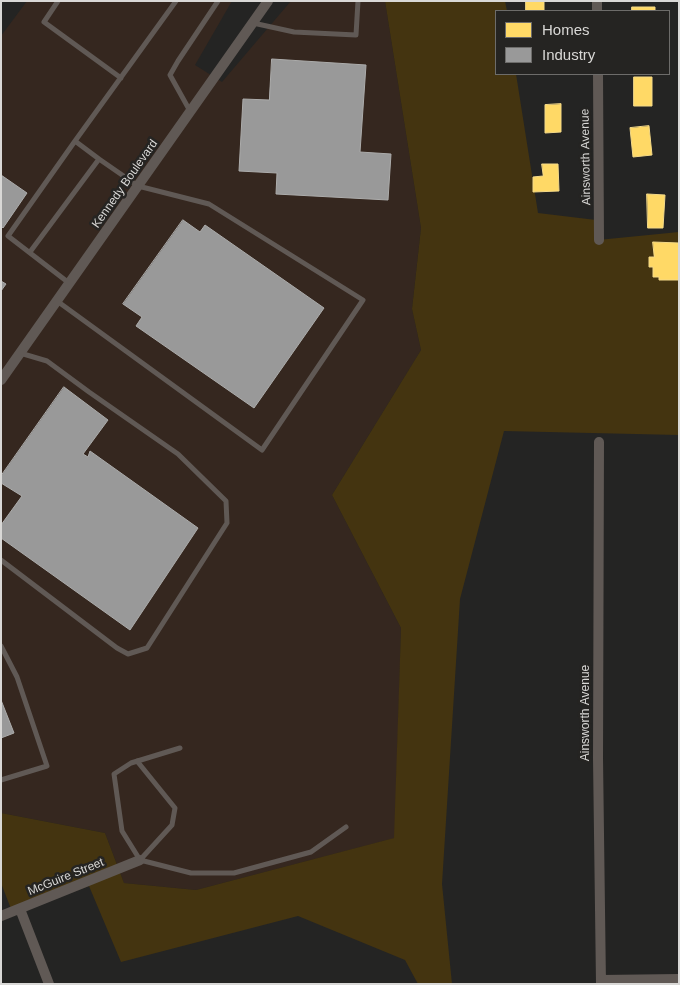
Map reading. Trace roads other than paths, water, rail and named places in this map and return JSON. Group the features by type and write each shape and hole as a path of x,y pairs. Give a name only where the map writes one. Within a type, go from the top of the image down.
{"street":[{"name":"Kennedy Boulevard","path":"1,380 268,1"},
{"name":"Ainsworth Avenue","path":"598,75 599,240"},
{"name":"Ainsworth Avenue","path":"599,442 598,758 601,982"},
{"name":"McGuire Street","path":"1,916 140,860"},
{"path":"20,909 49,984"},
{"path":"601,982 679,979"}],"lane":[{"path":"58,1 44,22 121,78"},
{"path":"70,284 8,236 176,1"},
{"path":"191,112 170,75 218,1"},
{"path":"253,23 294,32 356,35 358,1"},
{"path":"57,301 262,450 363,300 210,204 138,186 75,141"},
{"path":"30,252 99,159"},
{"path":"1,560 117,648 128,654 147,648 227,523 226,500 178,454 89,392 47,360 20,353"},
{"path":"1,646 17,677 47,766 1,780"},
{"path":"180,748 131,763 114,774 122,831 140,860 191,872 234,873 311,852 346,827"},
{"path":"137,761 175,808 172,825 140,860"}]}
